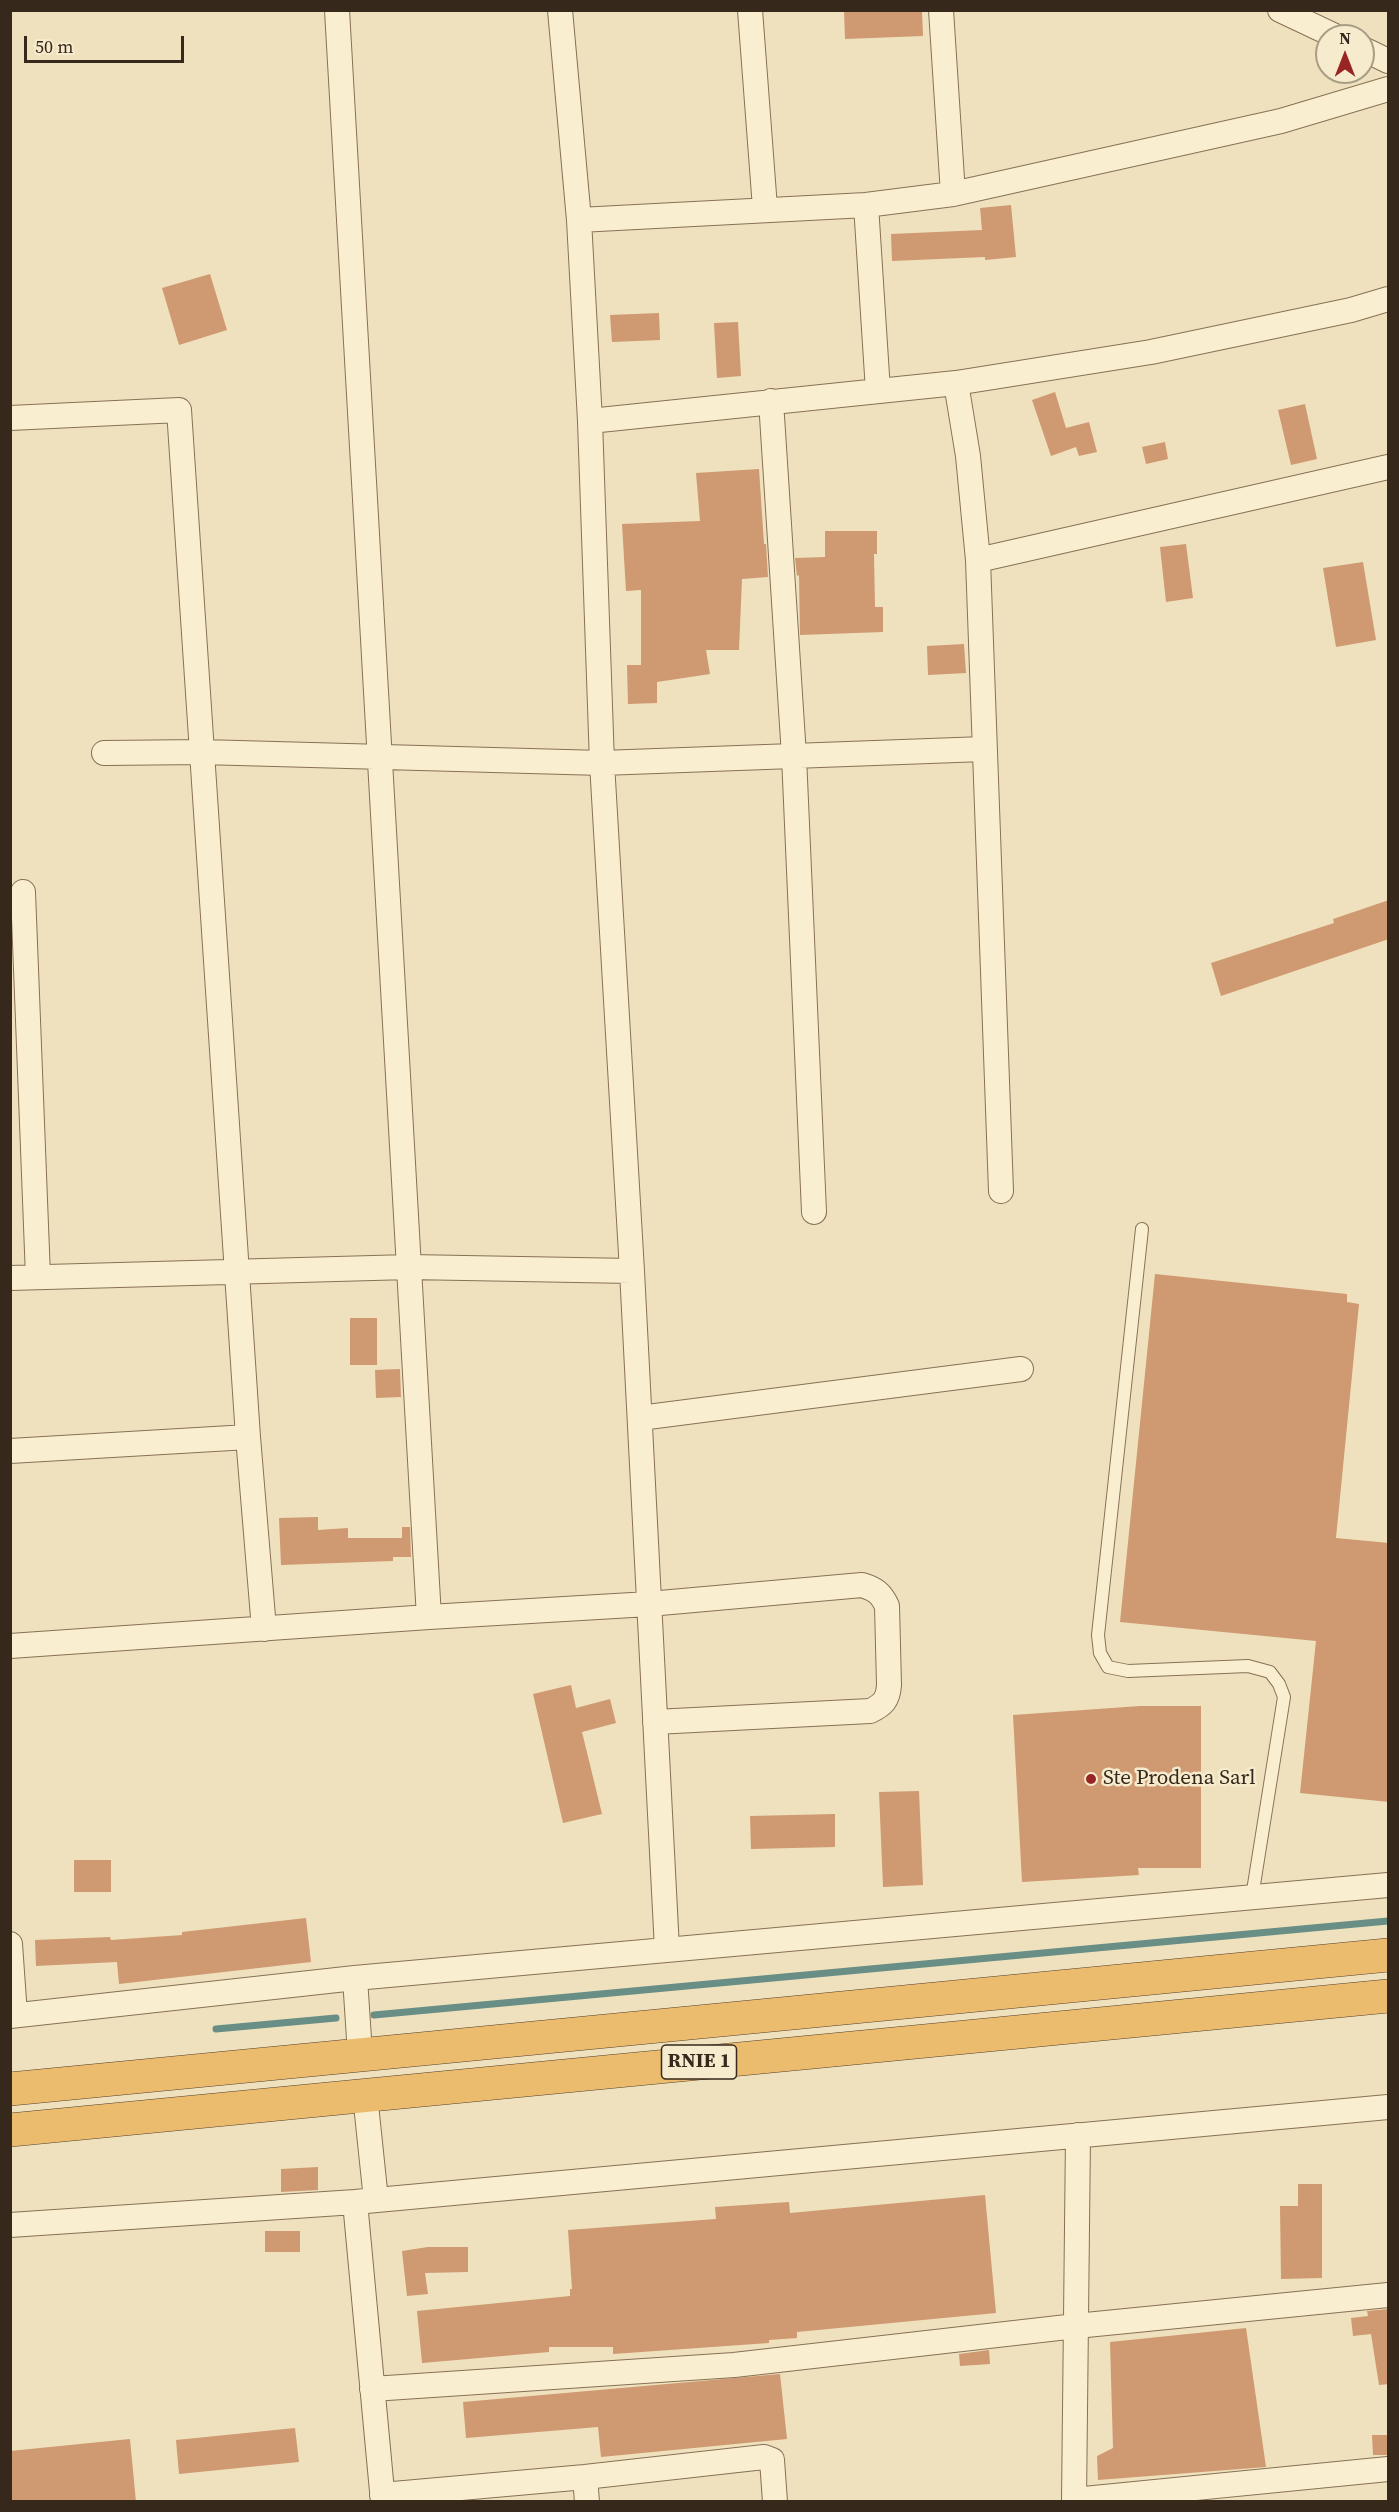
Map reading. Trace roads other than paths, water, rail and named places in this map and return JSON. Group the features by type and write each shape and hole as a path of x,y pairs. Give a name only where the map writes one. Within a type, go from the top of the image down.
{"highway":[{"name":"RNIE 1","path":"10,2089 1389,1955"},
{"name":"RNIE 1","path":"10,2130 1389,1996"}],"street":[{"path":"337,10 429,1617"},
{"path":"560,10 579,220 590,420 602,763 632,1271 667,1949"},
{"path":"750,10 765,208"},
{"path":"941,10 953,194"},
{"path":"1280,10 1315,27"},
{"path":"1375,55 1389,61"},
{"path":"579,220 765,208 866,205 953,194 1281,121 1389,89"},
{"path":"866,205 878,391"},
{"path":"590,420 956,383 1151,352 1351,310 1389,299"},
{"path":"956,383 968,456 978,561 1001,1191"},
{"path":"771,401 794,756 814,1212"},
{"path":"10,418 179,410 248,1437 264,1629"},
{"path":"978,561 1389,467"},
{"path":"104,753 202,752 602,763 984,748"},
{"path":"23,892 38,1277"},
{"path":"10,1278 409,1267 632,1271"},
{"path":"640,1418 1021,1369"},
{"path":"10,1451 248,1437"},
{"path":"10,1646 649,1604 862,1585 873,1588 882,1596 887,1606 890,1685 889,1695 883,1706 870,1711 655,1722"},
{"path":"10,1944 13,2016 355,1978 1389,1885"},
{"path":"355,1978 360,2054"},
{"path":"365,2095 365,2201 372,2389 382,2498 769,2458 772,2460 775,2502"},
{"path":"10,2225 365,2201 1389,2107"},
{"path":"1078,2135 1074,2501 1389,2469"},
{"path":"372,2389 734,2365 1076,2326 1389,2295"},
{"path":"585,2477 588,2502"}],"lane":[{"path":"1142,1229 1098,1635 1100,1653 1108,1666 1128,1671 1248,1666 1270,1672 1279,1684 1284,1697 1252,1897"}],"waterway":[{"path":"374,2015 1388,1921"},
{"path":"216,2029 336,2018"}],"place":[{"name":"Ste Prodena Sarl","path":"1091,1779"}]}
